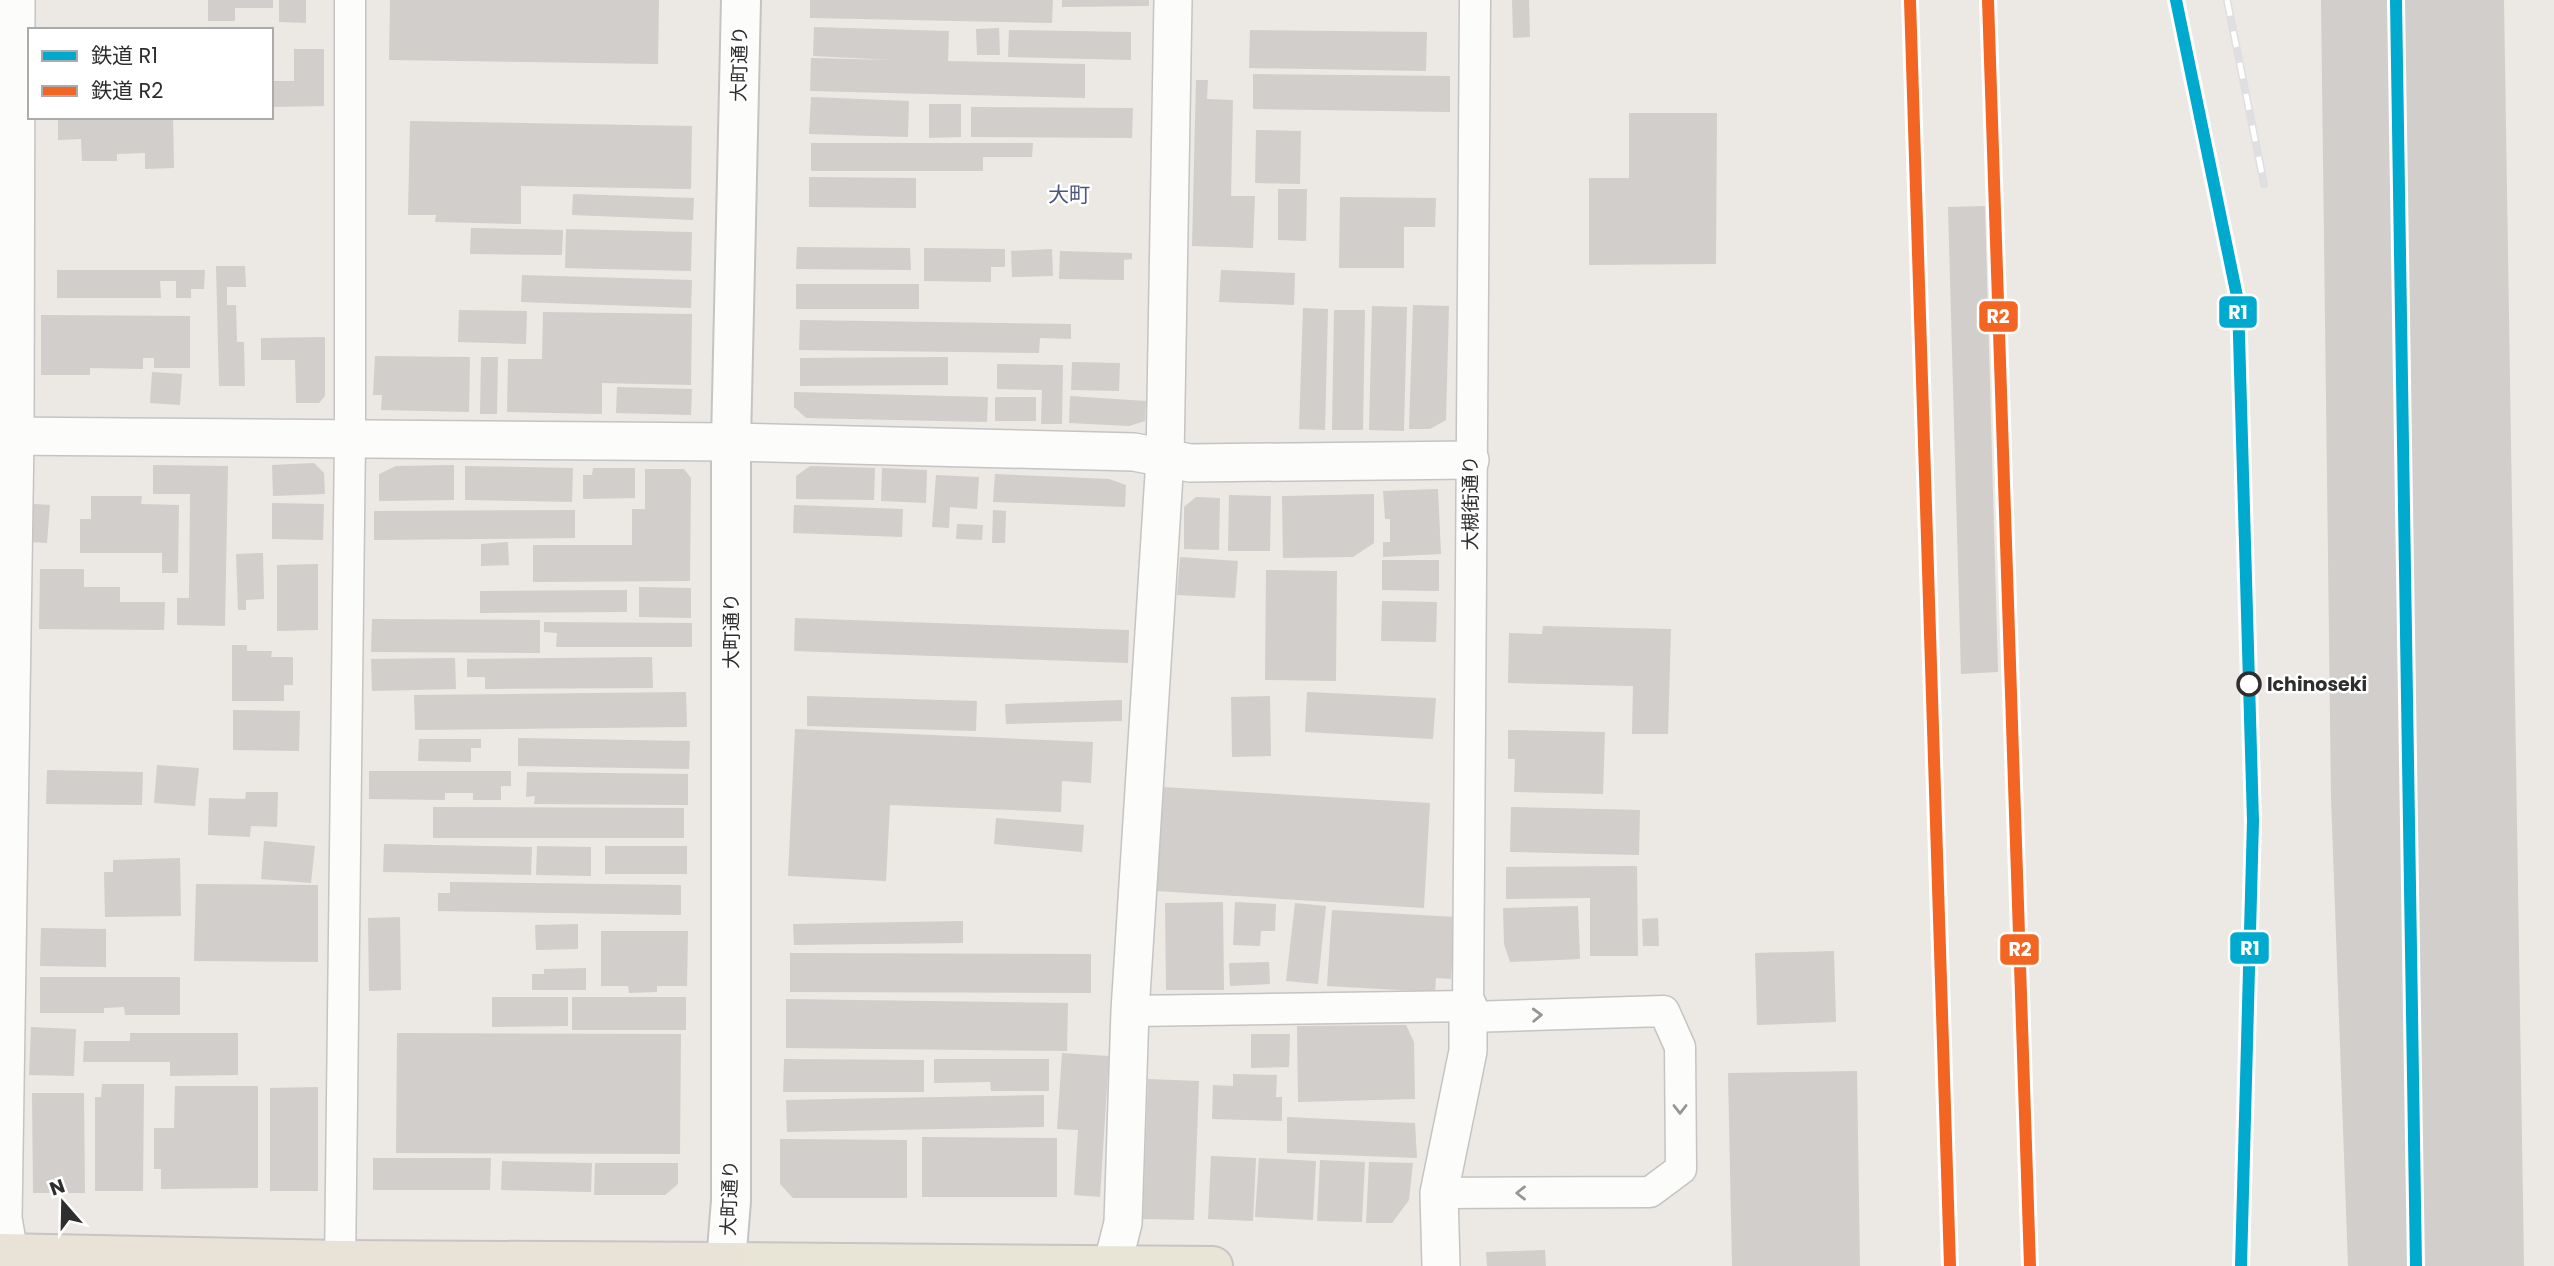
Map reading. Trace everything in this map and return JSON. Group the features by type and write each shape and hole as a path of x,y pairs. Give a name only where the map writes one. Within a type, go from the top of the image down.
{"highway":[{"path":"7,1257 340,1263 726,1264"}],"main road":[{"name":"大町通り","path":"726,1264 731,1201 731,442 741,0"},
{"path":"726,1264 1213,1266"}],"street":[{"path":"7,1257 3,1219 7,436 16,0"},
{"path":"340,1263 349,438 350,0"},
{"path":"1113,1266 1123,1223 1130,1011 1165,458 1173,0"},
{"name":"大槻街通り","path":"1468,1011 1475,0"},
{"path":"7,436 731,442 1134,452 1190,463 1470,460"},
{"path":"1130,1011 1664,1011 1680,1047 1681,1169 1650,1192 1439,1193"},
{"path":"1441,1266 1439,1193 1468,1051 1468,1011"}],"building":[{"path":"208,0 273,0 273,8 235,8 235,21 208,21"},
{"path":"279,0 306,0 306,23 279,22"},
{"path":"390,0 659,0 658,64 389,60"},
{"path":"810,0 1053,0 1052,23 810,18"},
{"path":"1062,0 1149,0 1149,6 1062,7"},
{"path":"1512,0 1529,0 1530,37 1513,38"},
{"path":"2321,0 2504,0 2524,1266 2348,1266 2331,798"},
{"path":"814,27 949,31 948,61 1085,64 1085,98 810,91 811,58 892,60 813,56"},
{"path":"999,28 1000,55 977,55 976,29"},
{"path":"1009,30 1131,32 1131,60 1008,57"},
{"path":"1250,30 1427,32 1426,71 1249,68"},
{"path":"294,49 324,49 324,106 273,107 273,81 294,81"},
{"path":"1253,74 1450,76 1450,112 1253,109"},
{"path":"1196,80 1208,80 1207,99 1233,100 1231,196 1255,196 1253,248 1192,246"},
{"path":"811,97 909,101 908,137 809,134"},
{"path":"929,104 961,104 961,137 929,138"},
{"path":"971,107 1133,108 1132,138 971,137"},
{"path":"1629,113 1717,113 1716,264 1589,265 1589,178 1629,178"},
{"path":"58,119 173,119 174,168 145,169 145,153 117,154 117,161 82,161 81,139 58,140"},
{"path":"410,121 692,126 691,189 521,186 521,224 435,222 436,215 408,215"},
{"path":"1256,130 1301,131 1300,184 1255,183"},
{"path":"811,143 1033,143 1032,157 983,157 983,171 811,171"},
{"path":"809,177 916,178 916,208 809,207"},
{"path":"1278,189 1307,189 1306,241 1278,240"},
{"path":"573,194 694,198 693,220 572,215"},
{"path":"1340,197 1436,198 1435,227 1404,227 1404,268 1339,268"},
{"path":"1985,206 1998,672 1961,674 1948,207"},
{"path":"471,228 563,230 562,255 470,254"},
{"path":"566,229 692,232 691,271 565,268"},
{"path":"797,247 910,248 911,270 796,269"},
{"path":"924,248 1005,249 1005,267 991,267 991,282 924,281"},
{"path":"1052,249 1053,276 1012,277 1011,251"},
{"path":"1060,251 1132,253 1132,259 1124,260 1124,280 1059,279"},
{"path":"216,266 245,266 246,287 227,287 227,305 236,305 237,342 244,342 245,386 219,386"},
{"path":"57,270 205,270 204,289 191,289 191,298 176,298 176,281 160,281 161,298 57,298"},
{"path":"1221,270 1295,273 1294,305 1219,302"},
{"path":"522,275 692,280 691,308 521,302"},
{"path":"796,284 919,284 919,309 796,309"},
{"path":"1413,305 1449,306 1446,420 1430,429 1409,429"},
{"path":"1372,306 1407,307 1404,431 1369,430"},
{"path":"1303,308 1328,309 1325,430 1299,429"},
{"path":"459,310 527,311 526,344 458,342"},
{"path":"1334,310 1365,310 1363,430 1332,430"},
{"path":"543,312 692,314 691,385 602,383 602,414 507,412 508,359 542,359"},
{"path":"41,315 190,316 190,368 154,368 154,358 143,358 143,369 90,368 90,375 41,375"},
{"path":"800,320 1071,324 1071,339 1040,338 1039,353 799,350"},
{"path":"325,337 325,396 319,403 296,403 295,360 261,360 261,338"},
{"path":"375,356 470,357 469,412 381,410 382,395 373,395"},
{"path":"481,357 498,357 497,414 480,414"},
{"path":"948,357 948,385 800,386 800,358"},
{"path":"1072,362 1120,363 1119,391 1071,390"},
{"path":"997,364 1063,365 1062,424 1041,424 1042,390 997,389"},
{"path":"152,372 182,374 180,405 150,403"},
{"path":"617,387 692,389 691,415 616,413"},
{"path":"794,392 988,397 987,422 806,418 794,407"},
{"path":"1070,396 1146,401 1145,421 1129,426 1069,423"},
{"path":"995,397 1036,397 1036,421 995,421"},
{"path":"314,463 324,473 325,494 273,496 272,465"},
{"path":"153,465 228,466 225,626 177,625 177,598 189,598 190,494 153,494"},
{"path":"454,465 454,500 379,501 379,474 396,466"},
{"path":"465,466 573,468 572,502 465,500"},
{"path":"810,466 875,468 874,500 796,499 796,476"},
{"path":"593,468 635,468 635,498 583,499 583,475 592,475"},
{"path":"882,468 927,470 926,503 881,501"},
{"path":"645,469 684,469 691,478 690,581 533,582 533,545 632,545 632,509 645,509"},
{"path":"995,474 1109,479 1126,485 1125,507 993,502"},
{"path":"936,475 979,477 977,509 950,507 949,528 932,527"},
{"path":"1438,489 1441,554 1383,557 1383,542 1390,542 1390,519 1385,519 1383,491"},
{"path":"1374,494 1374,543 1353,557 1283,558 1282,496"},
{"path":"1229,495 1271,496 1270,551 1228,551"},
{"path":"91,496 142,496 141,504 179,505 178,573 162,573 162,553 80,553 80,519 91,519"},
{"path":"1196,497 1220,498 1219,550 1184,549 1184,507"},
{"path":"19,503 50,505 47,543 15,541"},
{"path":"272,503 324,504 323,540 272,539"},
{"path":"794,505 903,509 902,537 793,533"},
{"path":"575,510 575,538 374,540 374,511"},
{"path":"993,510 1006,511 1005,543 992,543"},
{"path":"957,524 983,525 982,540 956,539"},
{"path":"508,542 509,565 481,566 481,544"},
{"path":"263,553 264,599 246,600 246,610 238,610 236,554"},
{"path":"1180,557 1238,561 1235,598 1177,595"},
{"path":"1382,560 1439,560 1439,591 1382,590"},
{"path":"318,564 318,630 277,631 277,565"},
{"path":"40,569 84,569 84,587 120,587 120,602 165,602 164,630 39,629"},
{"path":"1266,570 1337,571 1336,681 1265,680"},
{"path":"639,587 691,588 691,618 639,617"},
{"path":"627,590 627,612 480,613 480,591"},
{"path":"1382,601 1437,602 1436,642 1381,641"},
{"path":"795,618 1129,630 1128,663 794,651"},
{"path":"372,619 540,620 540,653 371,652"},
{"path":"544,622 692,623 692,647 556,647 557,633 544,632"},
{"path":"1543,626 1671,629 1668,734 1632,734 1633,686 1508,683 1509,633 1542,634"},
{"path":"232,645 247,645 247,651 272,651 271,657 293,657 293,685 284,685 284,701 232,701"},
{"path":"652,657 653,688 485,689 485,677 467,677 467,659"},
{"path":"455,658 456,689 372,691 371,659"},
{"path":"686,692 687,727 415,730 414,695"},
{"path":"1307,692 1436,698 1433,739 1305,732"},
{"path":"807,696 977,701 976,731 807,726"},
{"path":"1270,696 1271,756 1232,757 1231,697"},
{"path":"1122,700 1122,721 1006,724 1005,704"},
{"path":"233,710 300,711 299,751 233,750"},
{"path":"795,729 1093,742 1091,783 1062,781 1061,812 890,805 886,881 788,876"},
{"path":"1508,730 1605,732 1603,794 1514,792 1515,759 1508,759"},
{"path":"518,738 690,741 689,769 518,766"},
{"path":"419,739 481,739 481,748 471,748 471,762 418,761"},
{"path":"157,765 199,768 195,806 154,803"},
{"path":"47,770 143,772 142,805 46,804"},
{"path":"369,771 511,771 511,786 501,786 501,800 473,800 473,793 445,793 445,800 369,799"},
{"path":"527,772 688,774 688,805 534,804 535,796 526,797"},
{"path":"1163,787 1430,803 1424,908 1156,891"},
{"path":"246,792 278,792 277,827 251,826 250,837 208,835 209,798 245,799"},
{"path":"433,807 684,808 684,838 433,838"},
{"path":"1511,807 1640,810 1639,855 1510,852"},
{"path":"996,818 1084,825 1082,852 994,844"},
{"path":"264,841 315,846 311,883 261,879"},
{"path":"384,844 532,847 531,875 383,872"},
{"path":"537,846 591,847 591,876 536,875"},
{"path":"605,846 687,846 687,874 605,874"},
{"path":"180,858 181,916 105,917 104,872 113,872 113,860"},
{"path":"1637,866 1638,956 1590,956 1590,898 1506,899 1506,867"},
{"path":"450,882 681,885 681,915 438,911 438,893 450,893"},
{"path":"196,884 318,885 318,962 194,961"},
{"path":"1223,902 1224,990 1166,990 1165,903"},
{"path":"1235,902 1276,904 1275,931 1261,931 1260,946 1233,945"},
{"path":"1295,903 1326,906 1318,984 1286,981"},
{"path":"1578,906 1580,959 1510,962 1504,944 1503,908"},
{"path":"1332,910 1455,917 1451,979 1436,978 1435,992 1327,986"},
{"path":"400,917 401,990 369,991 368,918"},
{"path":"1658,918 1659,946 1643,946 1642,919"},
{"path":"963,921 963,943 794,945 793,924"},
{"path":"578,924 578,949 536,950 535,925"},
{"path":"41,928 106,929 106,967 40,966"},
{"path":"601,931 688,931 687,986 657,986 657,992 629,993 628,986 601,986"},
{"path":"1834,951 1836,1022 1757,1025 1755,953"},
{"path":"790,953 1091,954 1091,993 790,992"},
{"path":"1269,962 1270,984 1230,986 1229,963"},
{"path":"586,968 586,990 532,990 532,974 544,974 544,969"},
{"path":"40,977 180,977 180,1015 125,1015 124,1007 104,1008 104,1013 40,1013"},
{"path":"492,997 568,997 568,1026 492,1027"},
{"path":"572,997 686,997 686,1030 572,1030"},
{"path":"786,999 1068,1003 1067,1051 786,1048"},
{"path":"1406,1025 1414,1042 1415,1099 1298,1102 1297,1026"},
{"path":"31,1027 76,1029 74,1076 29,1075"},
{"path":"130,1033 238,1033 238,1075 170,1076 170,1062 83,1062 84,1041 130,1041"},
{"path":"397,1033 681,1034 680,1154 396,1153"},
{"path":"1251,1034 1290,1034 1289,1067 1251,1068"},
{"path":"1062,1053 1109,1056 1100,1197 1074,1195 1078,1130 1057,1129"},
{"path":"784,1059 924,1060 924,1092 783,1092"},
{"path":"934,1059 1049,1059 1049,1091 991,1091 990,1082 934,1083"},
{"path":"1857,1071 1860,1266 1732,1266 1728,1073"},
{"path":"1233,1074 1277,1075 1276,1097 1282,1097 1282,1121 1212,1119 1213,1085 1233,1086"},
{"path":"1148,1079 1199,1081 1194,1220 1143,1219"},
{"path":"102,1084 144,1084 143,1191 95,1191 95,1097 101,1097"},
{"path":"175,1086 258,1086 258,1188 161,1189 161,1169 154,1169 154,1128 174,1128"},
{"path":"318,1087 318,1191 270,1191 270,1088"},
{"path":"32,1093 84,1093 85,1193 33,1193"},
{"path":"1044,1095 1044,1127 787,1132 786,1100"},
{"path":"1287,1117 1415,1123 1417,1158 1287,1153"},
{"path":"922,1137 1057,1138 1057,1197 922,1197"},
{"path":"780,1139 907,1140 907,1198 793,1198 780,1184"},
{"path":"1211,1156 1256,1158 1253,1221 1208,1219"},
{"path":"373,1158 491,1158 490,1190 373,1190"},
{"path":"1259,1158 1316,1161 1313,1220 1255,1217"},
{"path":"1320,1160 1365,1162 1362,1222 1317,1221"},
{"path":"502,1161 592,1163 591,1192 501,1190"},
{"path":"1369,1162 1413,1163 1409,1200 1392,1223 1366,1223"},
{"path":"595,1163 678,1163 678,1184 665,1195 594,1195"},
{"path":"1545,1250 1546,1266 1487,1266 1486,1252"}],"railway":[{"path":"1988,0 2024,1087"},
{"path":"2176,0 2238,301 2253,821 2241,1266"},
{"path":"2227,0 2264,184"},
{"path":"2396,0 2416,1266"}],"rail line":[{"name":"R2","path":"1910,0 1950,1266"},
{"name":"R2","path":"1988,0 2030,1266"},
{"name":"R1","path":"2176,0 2238,301 2253,821 2241,1266"},
{"name":"R1","path":"2396,0 2416,1266"}],"place":[{"name":"Ichinoseki","path":"2249,684"}],"district":[{"name":"大町","path":"1069,195"}]}
